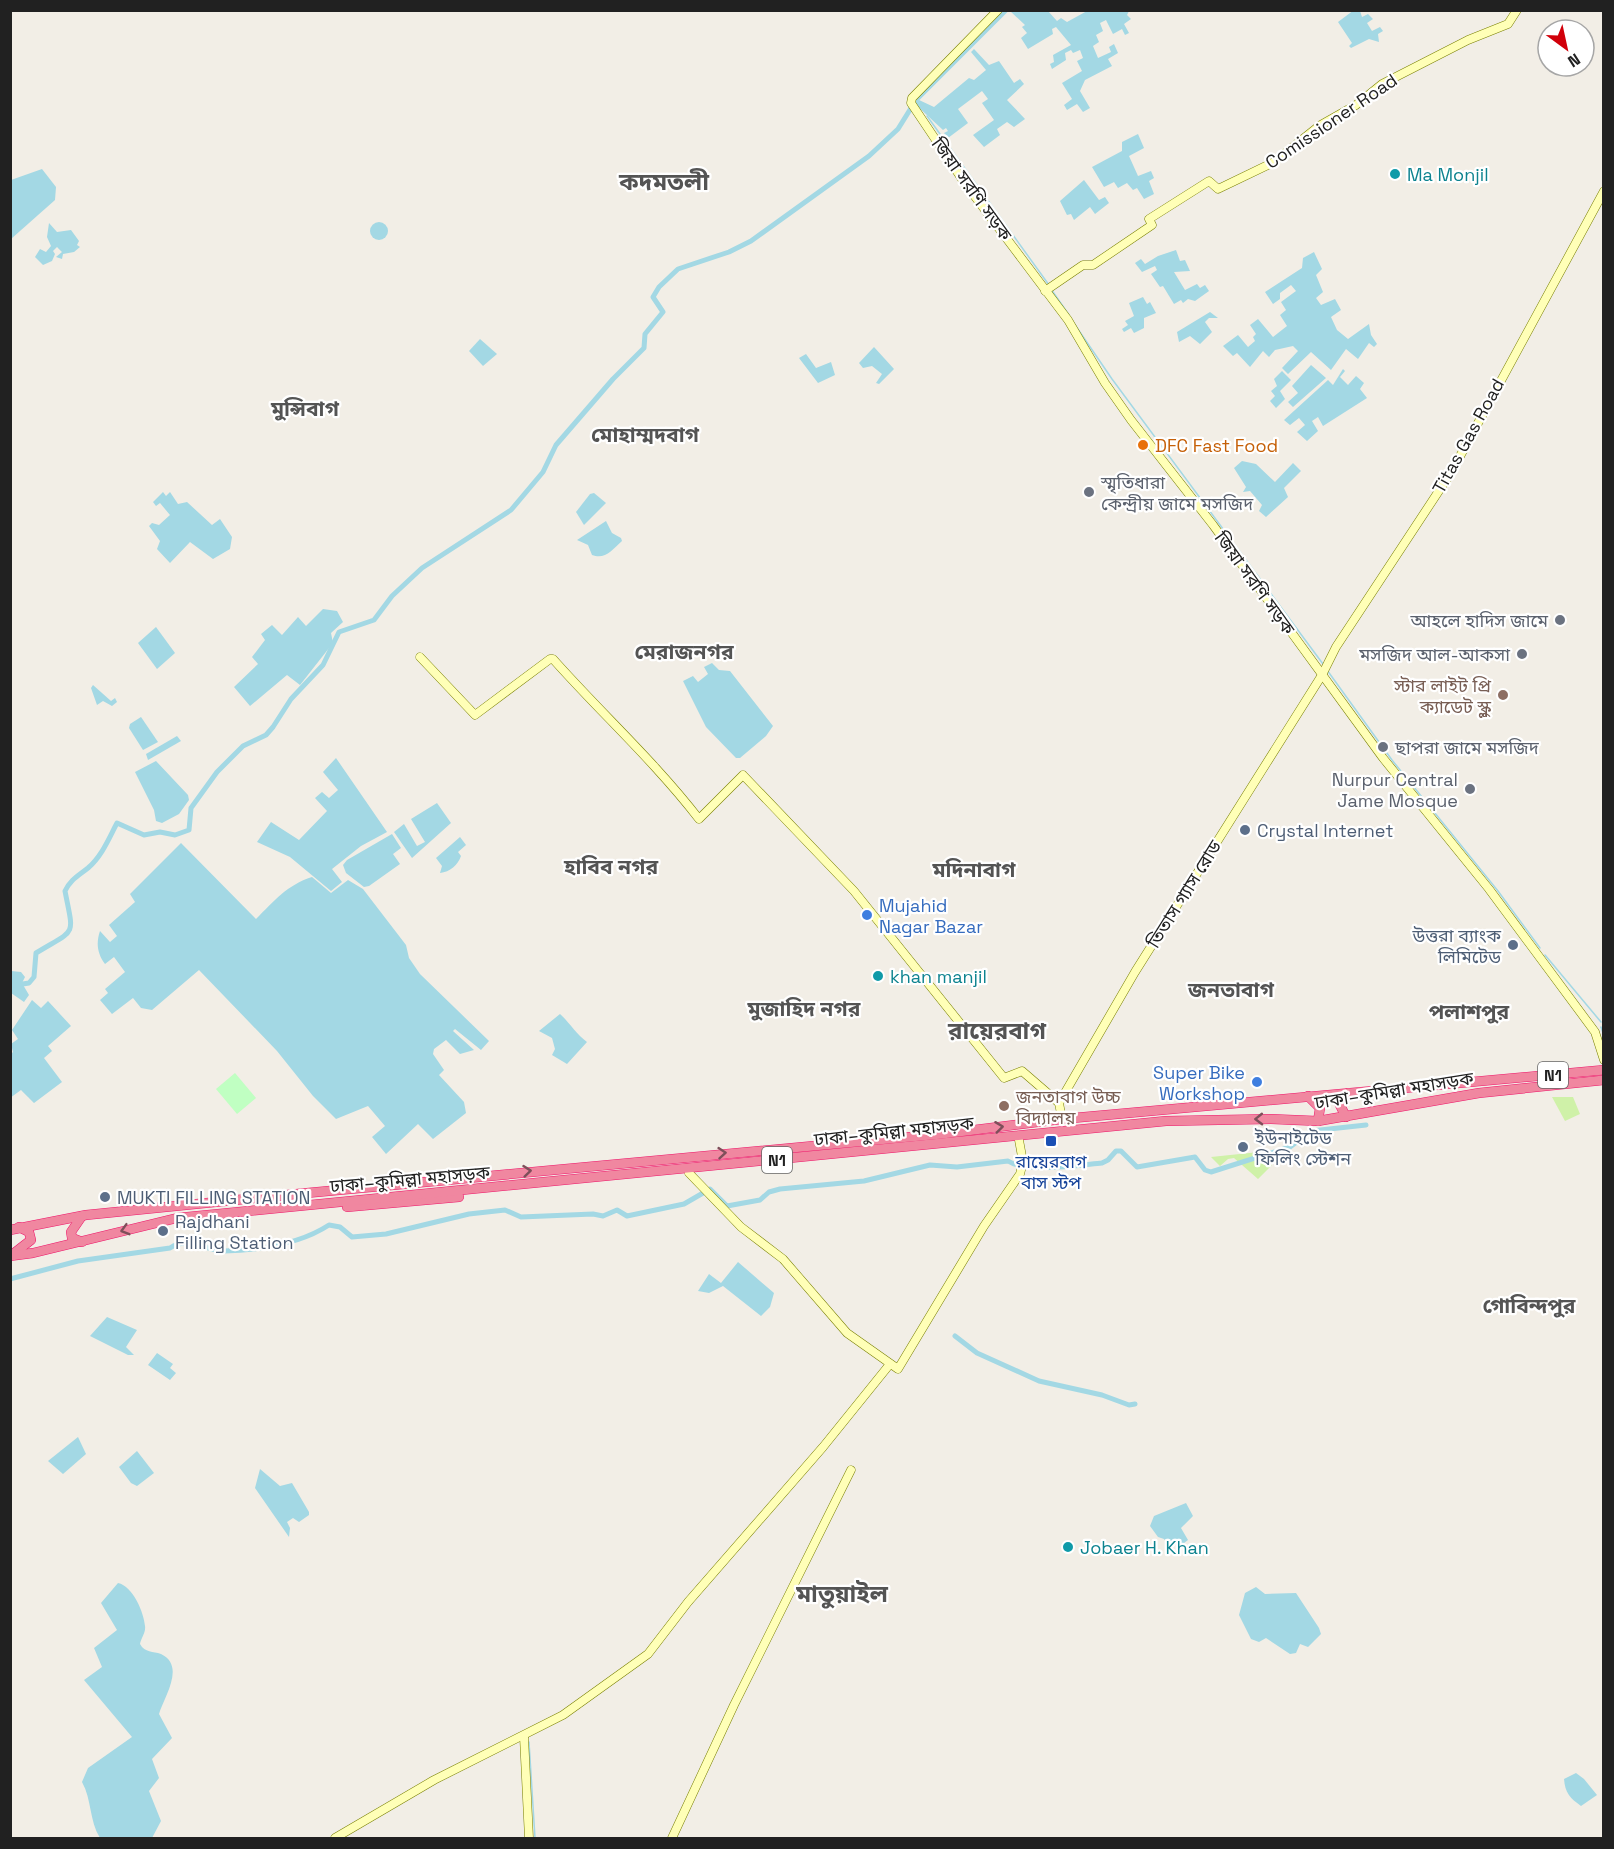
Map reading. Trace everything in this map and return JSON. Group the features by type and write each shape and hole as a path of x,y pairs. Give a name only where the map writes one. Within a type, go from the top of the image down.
{"highway":[{"name":"ঢাকা–কুমিল্লা মহাসড়ক","path":"15,1228 82,1216 652,1159 942,1134 1062,1119 1604,1070"},
{"name":"ঢাকা–কুমিল্লা মহাসড়ক","path":"10,1256 82,1242 134,1227 177,1218 1166,1121 1261,1119 1318,1121 1479,1092 1604,1082"},
{"path":"1346,1117 1339,1103 1348,1093"},
{"path":"1308,1096 1320,1108 1318,1121"},
{"path":"207,1216 430,1200 1019,1140 1100,1128"},
{"path":"82,1216 71,1232 72,1238 82,1242"},
{"path":"10,1256 31,1240 28,1232 15,1228"}],"street":[{"name":"জিয়া সরণি সড়ক","path":"998,10 910,102 964,182 1068,320 1126,412 1324,670 1383,758 1489,889 1594,1032 1604,1060"},
{"name":"Comissioner Road","path":"1045,291 1083,266 1093,265 1152,225 1149,219 1209,182 1218,189 1274,162 1319,126 1366,99 1378,87 1468,40 1508,24 1517,10"},
{"name":"Titas Gas Road","path":"1324,670 1380,577 1452,471 1604,191"},
{"path":"420,657 475,715 549,659 553,659 597,707 654,762 699,819 743,775 854,891 1004,1078 1022,1071 1059,1103 1062,1119"},
{"name":"তিতাস গ্যাস রোড","path":"1059,1103 1136,972 1324,670"},
{"path":"689,1173 741,1227 783,1259 847,1333 898,1369 984,1226 1020,1174 1023,1161 1019,1140"},
{"path":"335,1839 434,1780 524,1737 563,1715 652,1650 688,1602 823,1447 890,1364"},
{"path":"672,1839 734,1705 851,1470"},
{"path":"524,1737 529,1839"}],"green space":[{"path":"235,1073 256,1098 237,1114 216,1089"},
{"path":"1552,1097 1573,1097 1580,1114 1565,1121"},
{"path":"1259,1152 1272,1165 1258,1179 1234,1158 1228,1159 1220,1166 1211,1157"}],"water":[{"path":"1354,10 1360,11 1362,17 1368,14 1373,19 1367,23 1372,31 1380,27 1383,31 1378,34 1379,42 1369,39 1351,48 1349,46 1352,43 1338,22"},
{"path":"1010,11 1048,11 1057,21 1061,18 1067,22 1087,11 1129,11 1127,15 1131,19 1124,24 1129,33 1125,35 1122,29 1113,34 1106,20 1100,23 1103,31 1096,35 1099,42 1093,46 1098,58 1111,52 1109,47 1114,44 1118,53 1108,59 1112,66 1085,80 1080,91 1090,108 1083,112 1077,104 1067,110 1064,105 1072,99 1062,83 1082,71 1077,61 1083,58 1080,50 1065,53 1066,60 1052,69 1050,64 1054,62 1053,55 1071,45 1056,27 1052,29 1053,34 1028,49 1021,38 1027,33 1022,27 1025,25"},
{"path":"974,49 989,65 999,61 1014,83 1020,79 1024,84 1007,100 1025,119 1014,127 1007,122 997,129 1000,135 984,147 973,135 994,120 982,103 988,99 982,91 958,109 968,123 948,138 944,133 948,131 946,128 943,130 915,104 919,100 934,107 969,78 974,80 986,70 971,52"},
{"path":"1138,134 1144,148 1129,156 1138,176 1151,171 1154,178 1149,181 1154,194 1144,199 1137,188 1133,190 1127,183 1118,188 1114,182 1104,187 1092,167 1122,151 1122,142"},
{"path":"42,169 56,187 55,200 11,239 11,180"},
{"path":"1084,180 1099,200 1105,197 1109,203 1095,214 1090,207 1074,220 1071,214 1067,215 1060,201"},
{"path":"379,222 385,225 388,231 385,237 379,240 373,237 370,231 373,225"},
{"path":"49,223 57,232 71,230 79,241 77,245 80,247 74,252 63,254 62,259 56,257 62,252 57,247 53,251 55,254 52,261 43,265 35,257 40,249 46,252 51,246 47,237"},
{"path":"1176,250 1180,261 1185,260 1190,271 1174,272 1185,290 1197,284 1200,288 1205,285 1209,291 1195,301 1188,299 1183,303 1181,300 1174,304 1163,286 1160,287 1151,274 1157,270 1155,266 1142,272 1135,263 1141,259 1145,264 1158,256"},
{"path":"1314,252 1322,269 1316,275 1323,292 1316,298 1321,305 1335,299 1341,310 1331,317 1337,330 1348,339 1369,324 1371,335 1377,344 1374,347 1369,343 1358,359 1346,349 1331,370 1311,352 1288,374 1282,368 1298,351 1293,346 1275,350 1269,357 1263,351 1250,367 1237,353 1233,356 1223,346 1238,335 1248,347 1255,341 1253,337 1256,334 1250,325 1258,319 1273,337 1287,326 1280,315 1286,310 1281,302 1296,291 1291,285 1280,293 1280,299 1273,304 1265,292 1302,268 1303,258"},
{"path":"1143,297 1147,304 1150,302 1156,313 1144,318 1144,328 1134,333 1131,328 1124,332 1122,329 1128,325 1125,321 1134,316 1129,303"},
{"path":"1210,312 1218,318 1209,318 1205,322 1212,332 1200,344 1190,336 1179,342 1177,332"},
{"path":"480,339 497,354 483,366 469,351"},
{"path":"874,347 894,369 879,384 876,383 882,374 872,366 863,368 859,363"},
{"path":"806,354 816,368 831,362 835,375 818,383 799,358"},
{"path":"1311,365 1326,378 1293,407 1288,402 1298,393 1292,386"},
{"path":"1343,369 1345,371 1340,377 1348,385 1356,376 1364,383 1360,389 1367,398 1323,426 1318,417 1312,421 1318,431 1307,441 1297,432 1305,425 1299,418 1290,425 1284,420 1328,380 1333,385"},
{"path":"1282,371 1291,380 1280,391 1285,399 1276,408 1270,401 1275,396 1271,391 1277,386 1274,379"},
{"path":"1242,461 1256,464 1275,482 1293,463 1301,471 1284,488 1288,497 1266,517 1259,511 1262,505 1250,491 1243,492 1246,487 1234,468"},
{"path":"163,492 166,496 170,492 178,504 187,502 212,525 220,519 232,537 230,549 213,559 190,542 170,563 157,549 160,541 149,526 152,523 159,525 170,515 160,503 156,506 153,502"},
{"path":"594,493 606,503 584,525 576,512 590,494"},
{"path":"606,521 612,533 622,541 605,555 592,555 588,545 577,540"},
{"path":"323,609 337,611 343,622 331,633 333,643 300,685 287,675 250,706 234,687 258,664 252,657 265,640 261,634 272,625 282,635 298,617 306,626"},
{"path":"156,627 175,653 157,669 138,643"},
{"path":"712,663 719,670 730,671 773,726 766,736 740,758 736,758 706,727 683,681 693,676 698,682 708,674 704,667"},
{"path":"93,685 111,701 115,698 117,702 112,706 103,701 97,705 91,688"},
{"path":"141,717 158,742 143,750 129,728 130,724"},
{"path":"177,736 181,741 148,760 146,754"},
{"path":"336,758 387,832 361,846 332,869 342,882 331,891 290,857 257,842 271,822 299,840 327,811 315,798 322,792 329,798 338,790 323,772"},
{"path":"156,761 188,795 189,800 179,814 162,823 156,821 154,810 135,772"},
{"path":"437,803 451,823 412,858 394,832 404,824 417,846 425,842 411,819"},
{"path":"392,834 401,848 393,854 400,864 369,886 364,887 346,873 343,865 347,860"},
{"path":"460,837 466,845 458,852 460,859 450,870 440,873 442,866 436,858"},
{"path":"181,843 256,919 288,889 312,877 331,893 348,880 363,889 406,945 409,958 420,974 489,1041 481,1050 455,1029 453,1031 474,1050 460,1054 446,1040 434,1049 433,1054 444,1070 439,1075 464,1102 466,1113 433,1139 418,1124 386,1154 372,1137 385,1126 368,1106 336,1119 313,1096 277,1051 199,970 152,1010 141,1008 133,998 112,1014 100,1000 108,993 105,989 125,972 114,957 105,964 102,960 98,948 100,931 110,942 117,936 109,925 135,902 130,894"},
{"path":"11,971 21,972 25,977 22,983 29,995 24,1002 11,993"},
{"path":"32,1000 41,1008 48,1001 71,1026 48,1046 52,1051 44,1058 62,1082 34,1103 21,1090 10,1098 11,1054 13,1052 11,1044 18,1039 12,1030"},
{"path":"560,1014 587,1042 567,1064 552,1055 555,1049 552,1038 539,1031"},
{"path":"738,1262 774,1293 770,1307 761,1316 723,1286 709,1293 698,1291 709,1274 721,1283"},
{"path":"107,1317 137,1330 126,1347 134,1355 128,1355 90,1336"},
{"path":"157,1353 173,1364 170,1368 176,1373 170,1380 148,1365"},
{"path":"78,1437 86,1454 63,1474 48,1461"},
{"path":"137,1451 154,1473 137,1486 131,1483 119,1467"},
{"path":"260,1469 280,1486 292,1483 309,1512 309,1515 299,1522 293,1518 287,1522 290,1528 289,1537 255,1488"},
{"path":"1186,1503 1193,1516 1181,1528 1188,1540 1180,1546 1167,1543 1158,1537 1150,1526 1154,1516"},
{"path":"118,1583 133,1594 142,1614 145,1629 140,1644 147,1650 161,1654 172,1666 171,1682 159,1714 172,1738 152,1759 159,1778 149,1791 161,1821 152,1838 100,1838 82,1782 88,1768 132,1737 84,1680 102,1667 94,1648 117,1630 101,1603"},
{"path":"1256,1587 1265,1594 1296,1593 1321,1634 1308,1647 1300,1644 1296,1653 1290,1654 1266,1638 1259,1642 1251,1639 1239,1615 1245,1593"},
{"path":"1576,1773 1597,1795 1581,1806 1569,1795 1564,1779"}],"waterway":[{"path":"10,986 29,983 34,977 36,953 66,935 71,925 65,891 72,881 97,858 117,823 144,835 160,832 175,835 189,830 191,808 217,772 243,746 266,735 273,727 291,699 323,665 339,632 374,620 392,596 422,568 511,510 543,472 556,445 613,379 644,348 645,334 663,312 653,297 659,287 678,269 729,252 751,241 869,156 898,129 916,100 1006,10"},
{"path":"927,116 1049,285"},
{"path":"1051,289 1069,315"},
{"path":"1071,319 1112,379 1323,664"},
{"path":"1327,670 1392,760 1498,891 1540,948"},
{"path":"1545,955 1601,1022"},
{"path":"1601,1027 1604,1036"},
{"path":"10,1279 78,1261 170,1248 184,1243 224,1251 265,1247 305,1237 329,1225 340,1227 352,1237 386,1234 469,1214 505,1210 521,1217 593,1214 603,1216 617,1210 627,1216 684,1204 710,1189 727,1206 760,1200 769,1192 780,1189 864,1181 930,1165 957,1167 1008,1161 1027,1167 1067,1166 1102,1163 1116,1151 1121,1151 1137,1167 1195,1157 1205,1170 1211,1172 1290,1147 1311,1131 1366,1125"},
{"path":"955,1336 977,1353 1039,1381 1102,1395 1129,1405 1135,1404"},
{"path":"529,1742 535,1838"}],"place":[{"name":"Ma Monjil","path":"1395,174"},
{"name":"DFC Fast Food","path":"1143,445"},
{"name":"স্মৃতিধারা কেন্দ্রীয় জামে মসজিদ","path":"1089,492"},
{"name":"আহলে হাদিস জামে","path":"1560,620"},
{"name":"মসজিদ আল-আকসা","path":"1522,654"},
{"name":"স্টার লাইট প্রি ক্যাডেট স্কুল","path":"1503,695"},
{"name":"ছাপরা জামে মসজিদ","path":"1383,747"},
{"name":"Nurpur Central Jame Mosque","path":"1470,789"},
{"name":"Crystal Internet","path":"1245,830"},
{"name":"Mujahid Nagar Bazar","path":"867,915"},
{"name":"উত্তরা ব্যাংক লিমিটেড","path":"1513,945"},
{"name":"khan manjil","path":"878,976"},
{"name":"Super Bike Workshop","path":"1257,1082"},
{"name":"জনতাবাগ উচ্চ বিদ্যালয়","path":"1004,1106"},
{"name":"রায়েরবাগ বাস স্টপ","path":"1051,1141"},
{"name":"ইউনাইটেড ফিলিং স্টেশন","path":"1243,1147"},
{"name":"MUKTI FILLING STATION","path":"105,1197"},
{"name":"Rajdhani Filling Station","path":"163,1231"},
{"name":"Jobaer H. Khan","path":"1068,1547"}],"district":[{"name":"কদমতলী","path":"664,181"},
{"name":"মুন্সিবাগ","path":"305,408"},
{"name":"মোহাম্মদবাগ","path":"645,434"},
{"name":"মেরাজনগর","path":"684,651"},
{"name":"হাবিব নগর","path":"611,866"},
{"name":"মদিনাবাগ","path":"974,869"},
{"name":"জনতাবাগ","path":"1231,989"},
{"name":"মুজাহিদ নগর","path":"804,1008"},
{"name":"পলাশপুর","path":"1469,1011"},
{"name":"রায়েরবাগ","path":"997,1030"},
{"name":"গোবিন্দপুর","path":"1529,1305"},
{"name":"মাতুয়াইল","path":"842,1593"}]}
